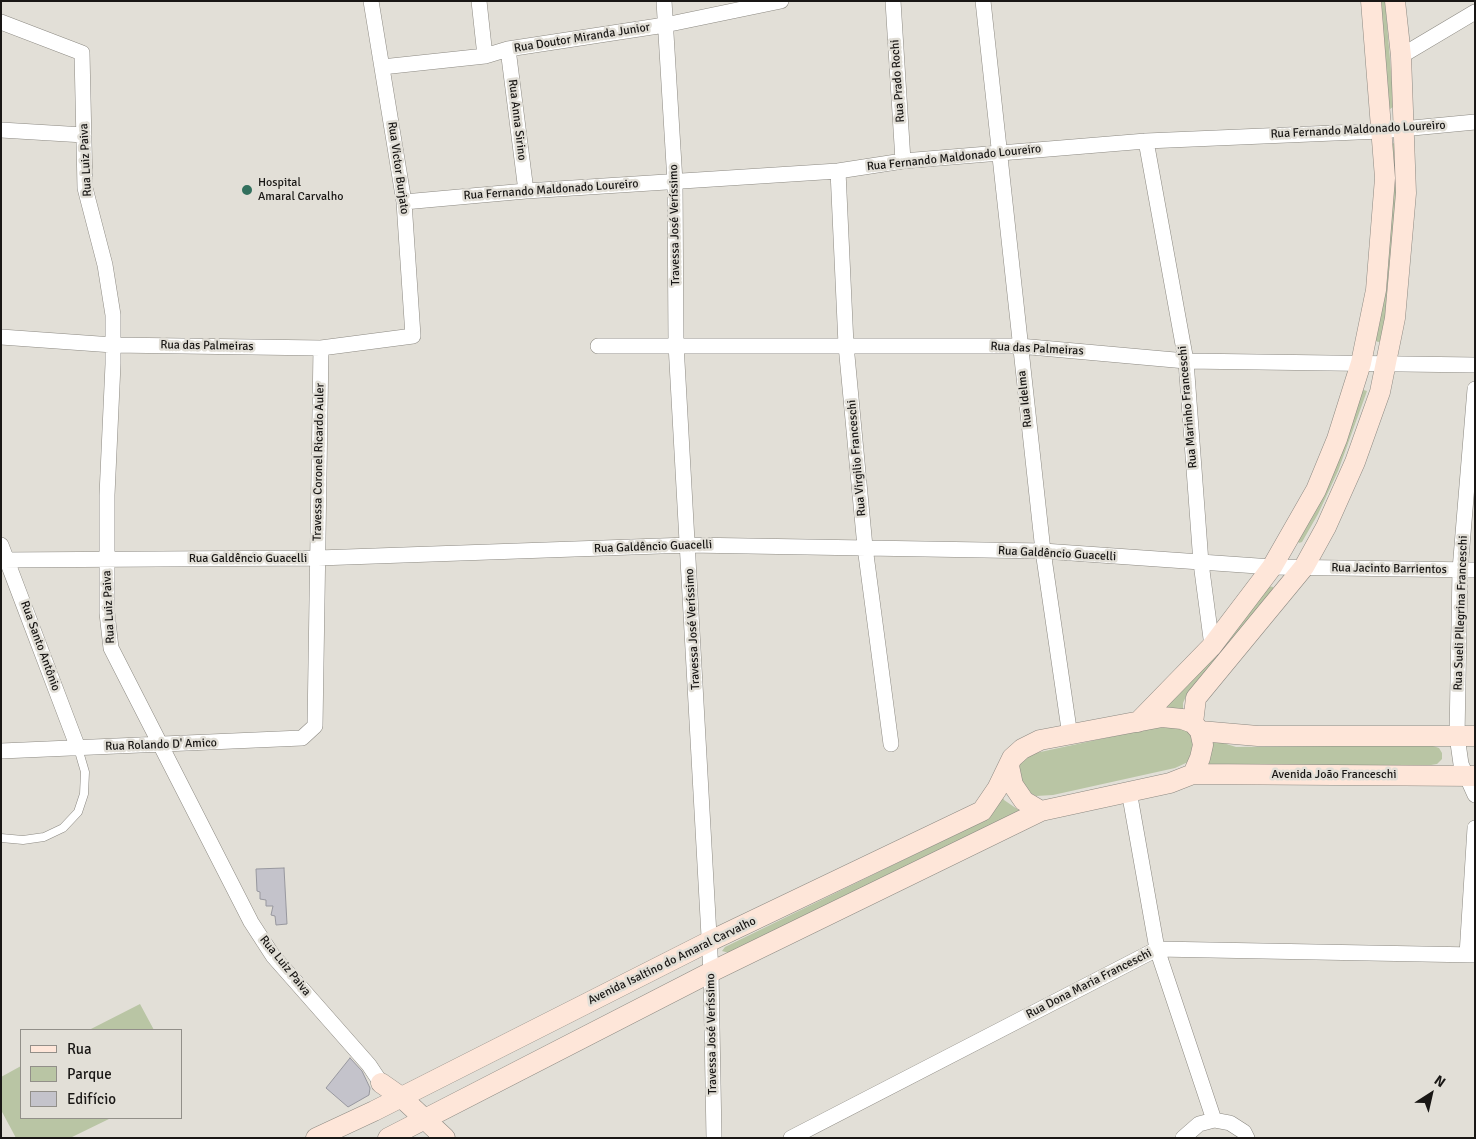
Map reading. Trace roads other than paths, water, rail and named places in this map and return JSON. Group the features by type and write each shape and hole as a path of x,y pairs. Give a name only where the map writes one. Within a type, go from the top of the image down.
{"main road":[{"path":"1138,722 1212,646 1272,567 1316,490 1337,439 1361,363 1376,290 1385,178 1371,1"},
{"path":"388,1138 417,1128 710,972 1041,810 1170,783 1192,774 1202,752 1197,727 1196,698 1304,567 1326,527 1355,462 1388,364 1406,193 1401,56 1395,1"},
{"name":"Avenida Isaltino do Amaral Carvalho","path":"316,1138 708,942 982,812 997,790 1012,758 1022,749 1040,740 1070,736 1162,717 1182,719 1197,727"},
{"path":"1197,727 1258,736 1466,736"},
{"path":"1009,766 1013,785 1024,800 1041,810"},
{"name":"Avenida João Franceschi","path":"1192,774 1470,776"},
{"name":"Rua Luiz Paiva","path":"381,1084 417,1128 446,1138"}],"street":[{"name":"Rua Victor Burjato","path":"371,1 374,29 404,202 413,336"},
{"path":"479,1 485,56"},
{"name":"Travessa José Veríssimo","path":"664,1 675,182 676,344 689,545 710,972 714,1138"},
{"name":"Rua Doutor Miranda Junior","path":"382,67 485,56 508,50 665,25 739,5 781,1"},
{"name":"Rua Prado Rochi","path":"893,1 903,161"},
{"name":"Rua Idelma","path":"983,1 1042,551 1070,736"},
{"path":"1401,56 1475,12"},
{"name":"Rua Luiz Paiva","path":"1,22 82,53 85,188 105,265 113,315 107,495 110,648 224,873 251,922 273,956 368,1065 381,1084"},
{"name":"Rua Anna Sirino","path":"508,50 526,191"},
{"name":"Rua Fernando Maldonado Loureiro","path":"404,202 526,191 838,171 903,161 998,152 1146,141 1381,131 1475,122"},
{"path":"1,130 84,135"},
{"name":"Rua Marinho Franceschi","path":"1146,141 1186,361 1201,563 1212,646"},
{"name":"Rua Virgilio Franceschi","path":"838,171 846,345 865,547 891,744"},
{"name":"Rua das Palmeiras","path":"1,338 113,345 321,348 413,336"},
{"name":"Rua das Palmeiras","path":"598,346 676,344 1019,346 1186,361 1475,365"},
{"name":"Travessa Coronel Ricardo Auler","path":"315,726 321,348"},
{"name":"Rua Sueli Pllegrina Franceschi","path":"1475,389 1468,570 1466,736 1470,776 1475,794"},
{"name":"Rua Santo Antônio","path":"1,545 5,560 78,748"},
{"name":"Rua Galdêncio Guacelli","path":"5,560 318,558 689,545 1042,551 1201,563 1304,567"},
{"name":"Rua Jacinto Barrientos","path":"1304,567 1468,570"},
{"name":"Rua Rolando D' Amico","path":"1,752 302,738 315,726"},
{"path":"1129,791 1157,949 1214,1120"},
{"path":"1471,955 1475,828"},
{"name":"Rua Dona Maria Franceschi","path":"791,1138 1157,949 1471,955"},
{"path":"1183,1138 1199,1124 1214,1120 1230,1123 1244,1132 1247,1138"}],"lane":[{"path":"1,838 23,840 44,837 63,828 78,812 84,794 85,772 78,748"}],"place":[{"name":"Hospital Amaral Carvalho","path":"247,190"}]}
